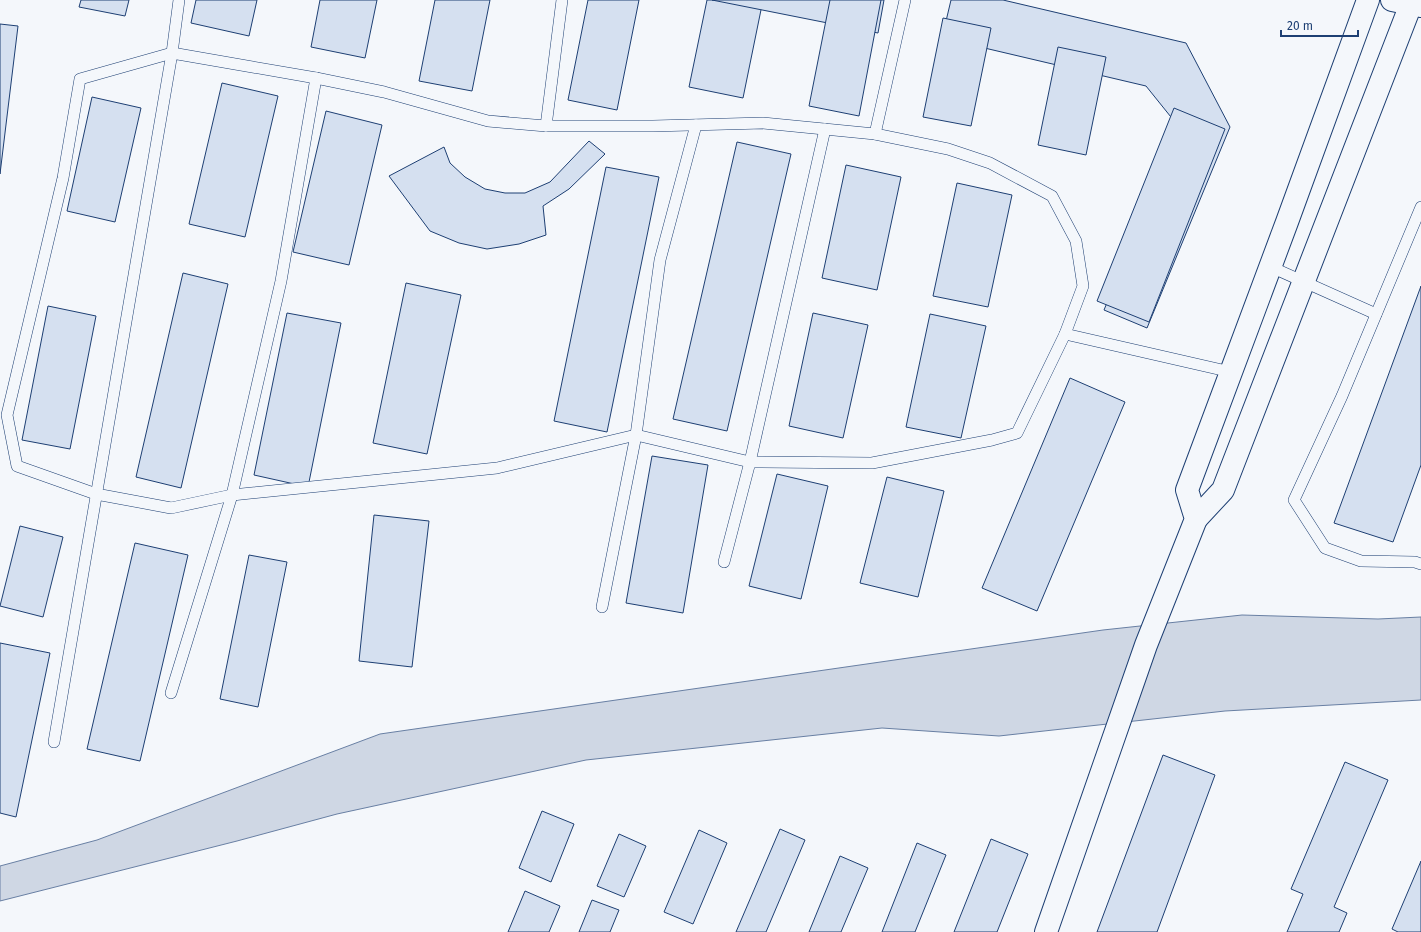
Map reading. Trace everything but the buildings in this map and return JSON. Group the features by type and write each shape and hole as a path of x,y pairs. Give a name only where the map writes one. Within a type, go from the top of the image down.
{"street":[{"path":"1196,519 1188,490 1368,0"},
{"path":"1046,932 1146,645 1196,519 1223,490 1304,281 1408,3"}],"lane":[{"path":"54,742 172,53 179,0"},
{"path":"546,126 562,0"},
{"path":"875,134 905,0"},
{"path":"172,53 316,78 384,92 488,121 546,126 763,123 875,134 948,149 990,163 1052,196 1076,241 1083,286 1064,334 1017,433 992,440 872,463 750,462 636,435 497,468 232,495 171,508 96,494 17,466 7,415 63,178 80,79 172,53"},
{"path":"171,693 232,495 281,281 316,78"},
{"path":"602,607 636,435 660,260 696,125"},
{"path":"724,562 750,462 825,129"},
{"path":"1421,207 1342,396 1294,500 1325,548 1361,561 1415,562 1421,564"},
{"path":"1271,267 1376,314"},
{"path":"1064,334 1231,372"}],"shaded area":[{"path":"1242,615 1378,619 1421,617 1421,700 1225,711 999,736 882,728 586,760 337,814 0,901 0,866 97,840 380,734 1103,630"}]}
